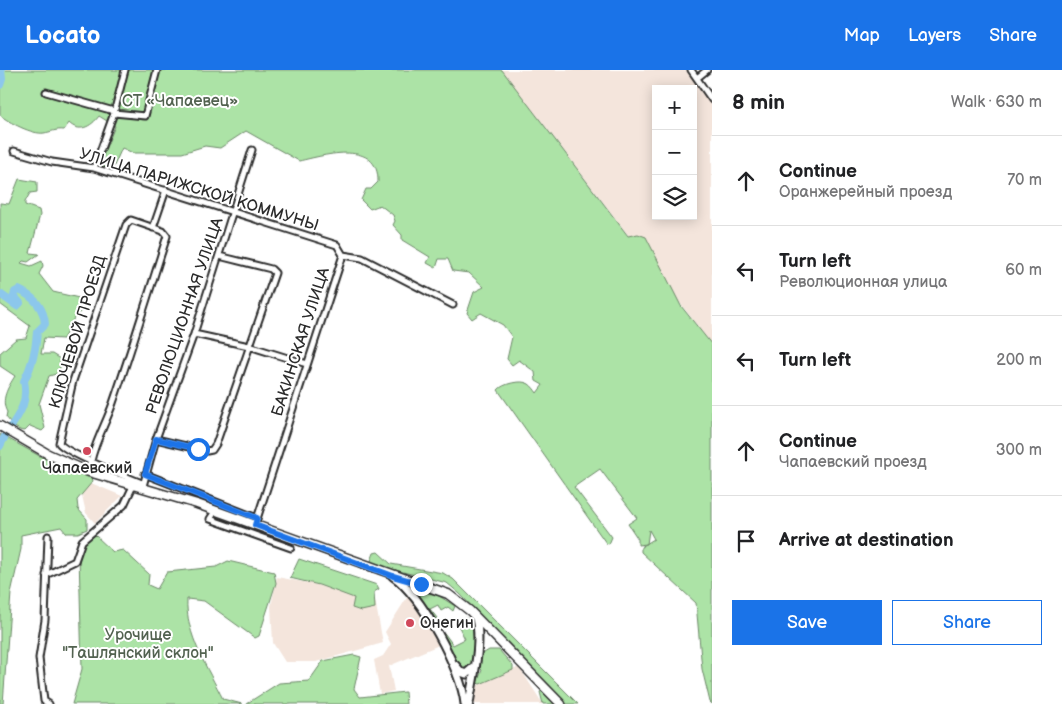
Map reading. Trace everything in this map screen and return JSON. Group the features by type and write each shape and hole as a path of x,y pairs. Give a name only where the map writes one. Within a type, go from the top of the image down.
{"main road":[{"path":"1,427 48,454 90,472 133,486 143,486 256,521 393,576 448,594 476,618 560,704"},
{"path":"393,576 407,586 421,604 462,686 467,704"},
{"path":"467,704 477,644 476,618"},
{"path":"477,644 483,635 496,638"},
{"path":"446,653 463,674 469,673 474,666"}],"street":[{"path":"46,92 114,112 145,116 157,70"},
{"path":"691,70 712,100"},
{"path":"697,78 707,70"},
{"path":"94,168 114,112 124,72"},
{"name":"РЕВОЛЮЦИОННАЯ УЛИЦА","path":"143,486 156,439 194,334 252,150"},
{"name":"УЛИЦА ПАРИЖСКОЙ КОММУНЫ","path":"14,151 52,162 94,168 166,190 232,213 337,245 342,255"},
{"path":"90,472 91,460 112,405 167,236 165,232 153,228 166,190"},
{"name":"КЛЮЧЕВОЙ ПРОЕЗД","path":"143,486 63,448 59,444 73,381 127,222 131,220 153,228"},
{"name":"БАКИНСКАЯ УЛИЦА","path":"256,521 342,255 362,258 453,305"},
{"path":"156,439 198,449 212,450 216,444 275,273 272,269 219,256"},
{"path":"194,334 249,346 307,364"},
{"path":"145,474 256,521"},
{"path":"46,575 75,561 82,541 124,505 133,486"},
{"path":"216,510 210,519 291,548"},
{"path":"48,536 45,620 39,658 44,701 49,704"}],"shaded area":[{"path":"502,70 691,70 712,101 712,345"},
{"path":"91,483 122,496 95,523 86,513 81,491"},
{"path":"277,577 319,585 354,598 375,600 383,643 316,662 285,662 273,643 271,606"},
{"path":"408,596 416,605 439,645 389,666 394,691 380,694 374,660 383,656 391,644 385,632"},
{"path":"519,667 543,704 472,704 476,686"}],"green space":[{"name":"СТ «Чапаевец»","path":"0,70 502,70 628,236 638,234 646,237 681,306 712,345 712,704 702,669 696,603 641,552 641,547 646,544 638,545 638,539 628,524 637,518 600,469 574,487 612,537 609,544 606,543 498,390 508,384 522,382 529,384 537,393 543,385 536,381 535,372 519,360 512,365 507,359 512,337 503,325 481,313 472,319 467,313 474,292 484,287 469,273 453,271 448,259 439,259 436,268 427,263 430,257 402,240 402,235 393,225 395,221 393,215 380,205 370,209 361,200 366,189 371,189 378,182 376,169 370,160 360,155 349,153 299,161 246,131 220,148 205,146 182,153 133,153 122,148 112,170 101,167 100,162 115,126 99,116 89,126 81,128 77,128 69,123 64,130 39,133 27,130 0,115","holes":["649,530 654,539 647,543"]},
{"path":"19,179 37,182 37,192 30,193 25,205 39,210 40,215 30,253 39,254 28,262 23,261 21,263 31,266 42,261 43,266 39,274 53,292 79,298 82,310 74,318 63,339 44,338 41,354 52,354 60,359 60,368 56,374 49,376 39,404 45,428 42,431 30,426 25,431 19,430 6,417 5,398 15,376 0,366 0,353 16,339 26,338 30,326 0,304 0,203 9,204"},
{"path":"0,434 54,464 92,478 93,481 77,500 78,509 87,519 87,529 78,533 66,533 61,527 21,535 21,549 11,593 3,704 0,704"},
{"name":"Урочище \"Ташлянский склон\"","path":"95,535 113,552 123,550 149,574 148,585 157,589 167,572 216,567 228,561 274,572 276,583 259,636 255,638 204,601 187,599 190,625 204,663 223,699 242,704 72,704 82,669 79,555 85,542"},
{"path":"378,552 391,564 443,573 453,579 578,704 567,704 447,583 375,565 371,561 374,553"},
{"path":"299,559 377,585 379,589 374,592 375,608 361,611 352,608 354,598 319,585 290,578"},
{"path":"418,590 439,596 455,606 453,611 448,607 441,611 438,605 430,609 437,618 438,628 417,593"},
{"path":"465,618 470,621 476,634 473,659 466,670 458,667 442,636 445,634 453,645 465,639 458,625 461,619"},
{"path":"489,650 499,650 513,666 513,670 480,684 477,683 482,670 478,666 479,656"},
{"path":"354,655 361,657 354,689 360,697 405,692 406,704 246,704 279,683 309,681 323,661"},
{"path":"542,691 554,704 543,704 540,692"}],"waterway":[{"path":"0,85 2,79 1,70"},
{"path":"0,294 17,306 20,303 14,296 15,292 19,290 29,296 43,312 45,324 37,332 34,357 24,381 25,391 22,408 0,446"}],"place":[{"name":"Чапаевский","path":"87,451"},
{"name":"Онегин","path":"410,623"}],"route":[{"path":"198,449 156,439 145,474 257,518 255,525 393,576 421,584"}]}
